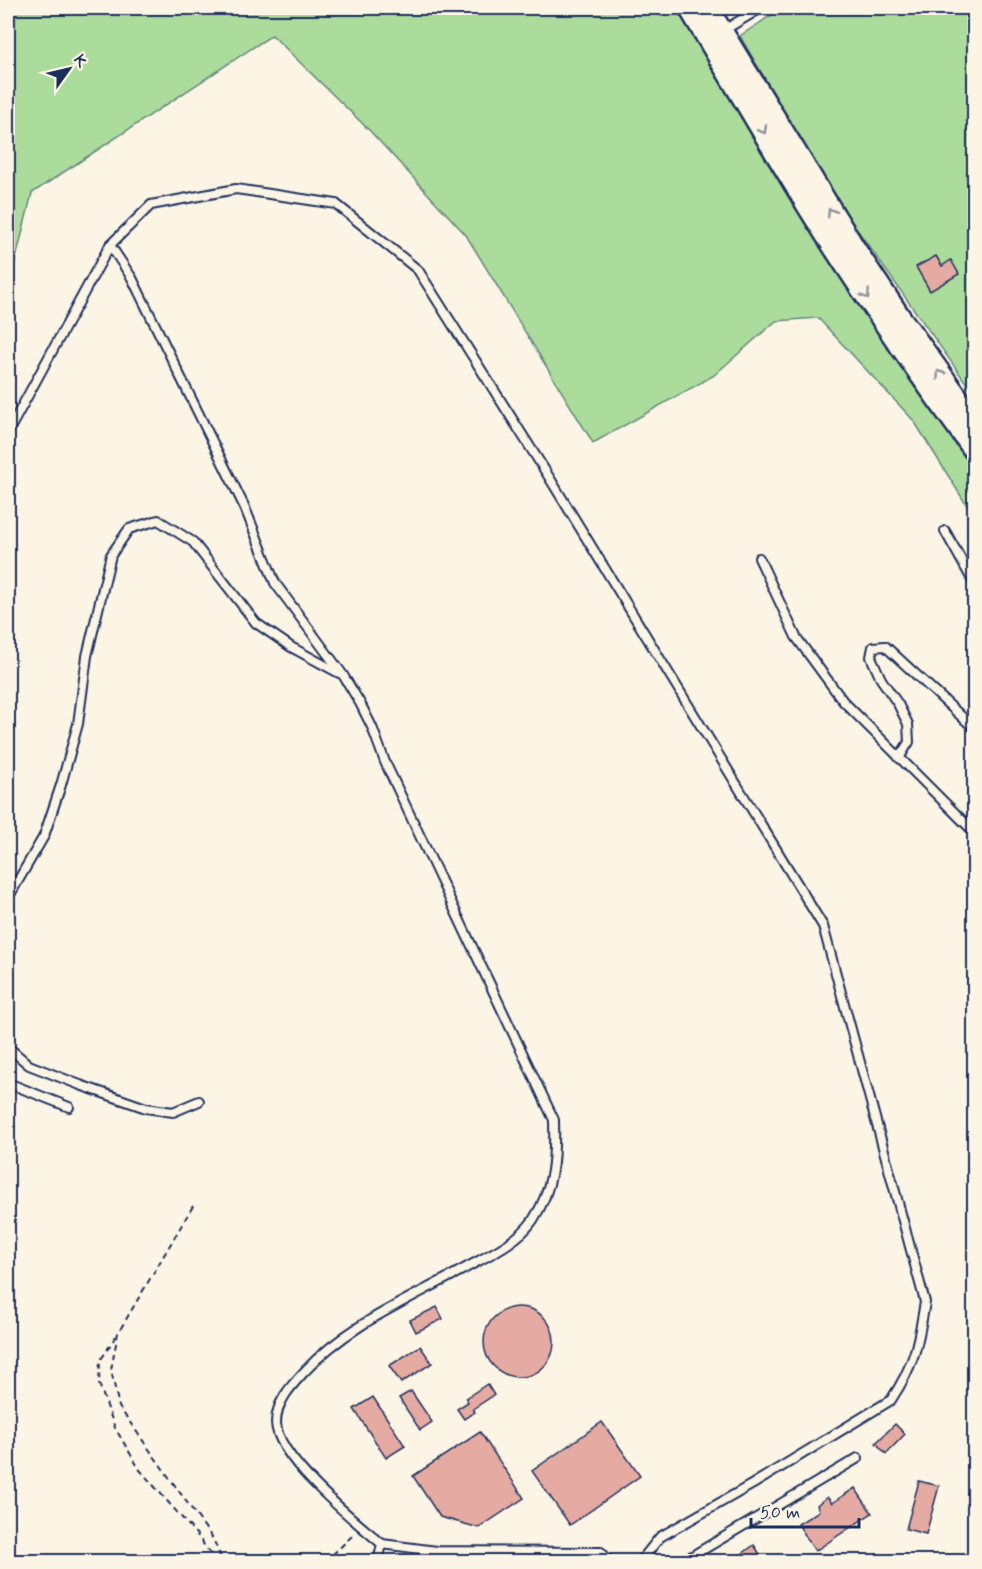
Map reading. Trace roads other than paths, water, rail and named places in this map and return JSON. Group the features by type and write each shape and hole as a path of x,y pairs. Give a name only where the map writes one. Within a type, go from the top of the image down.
{"main road":[{"path":"690,8 845,264 924,380 975,449"},
{"path":"707,8 855,250 900,318 975,421"}],"lane":[{"path":"722,31 761,8"},
{"path":"8,432 110,245 151,206 236,189 336,204 418,270 549,477 823,926 925,1302 917,1351 905,1379 891,1400 753,1484 660,1537 640,1562"},
{"path":"110,245 132,278 245,508 275,583 343,675 372,727 385,762 554,1120 555,1160 547,1195 532,1222 505,1245 351,1330 319,1356 285,1394 276,1423 280,1438 302,1471 382,1544 437,1551 601,1552 610,1562"},
{"path":"8,898 44,836 61,785 78,724 87,656 111,555 129,529 158,520 193,542 256,623 291,647 343,675"},
{"path":"945,531 975,583"},
{"path":"759,558 796,637 843,701 975,832"},
{"path":"899,758 909,742 908,723 881,679 871,657 873,647 885,646 975,728"},
{"path":"8,1047 29,1065 146,1108 173,1112 199,1101"},
{"path":"8,1083 69,1107"},
{"path":"682,1562 858,1458"},
{"path":"378,1562 382,1544"}]}
